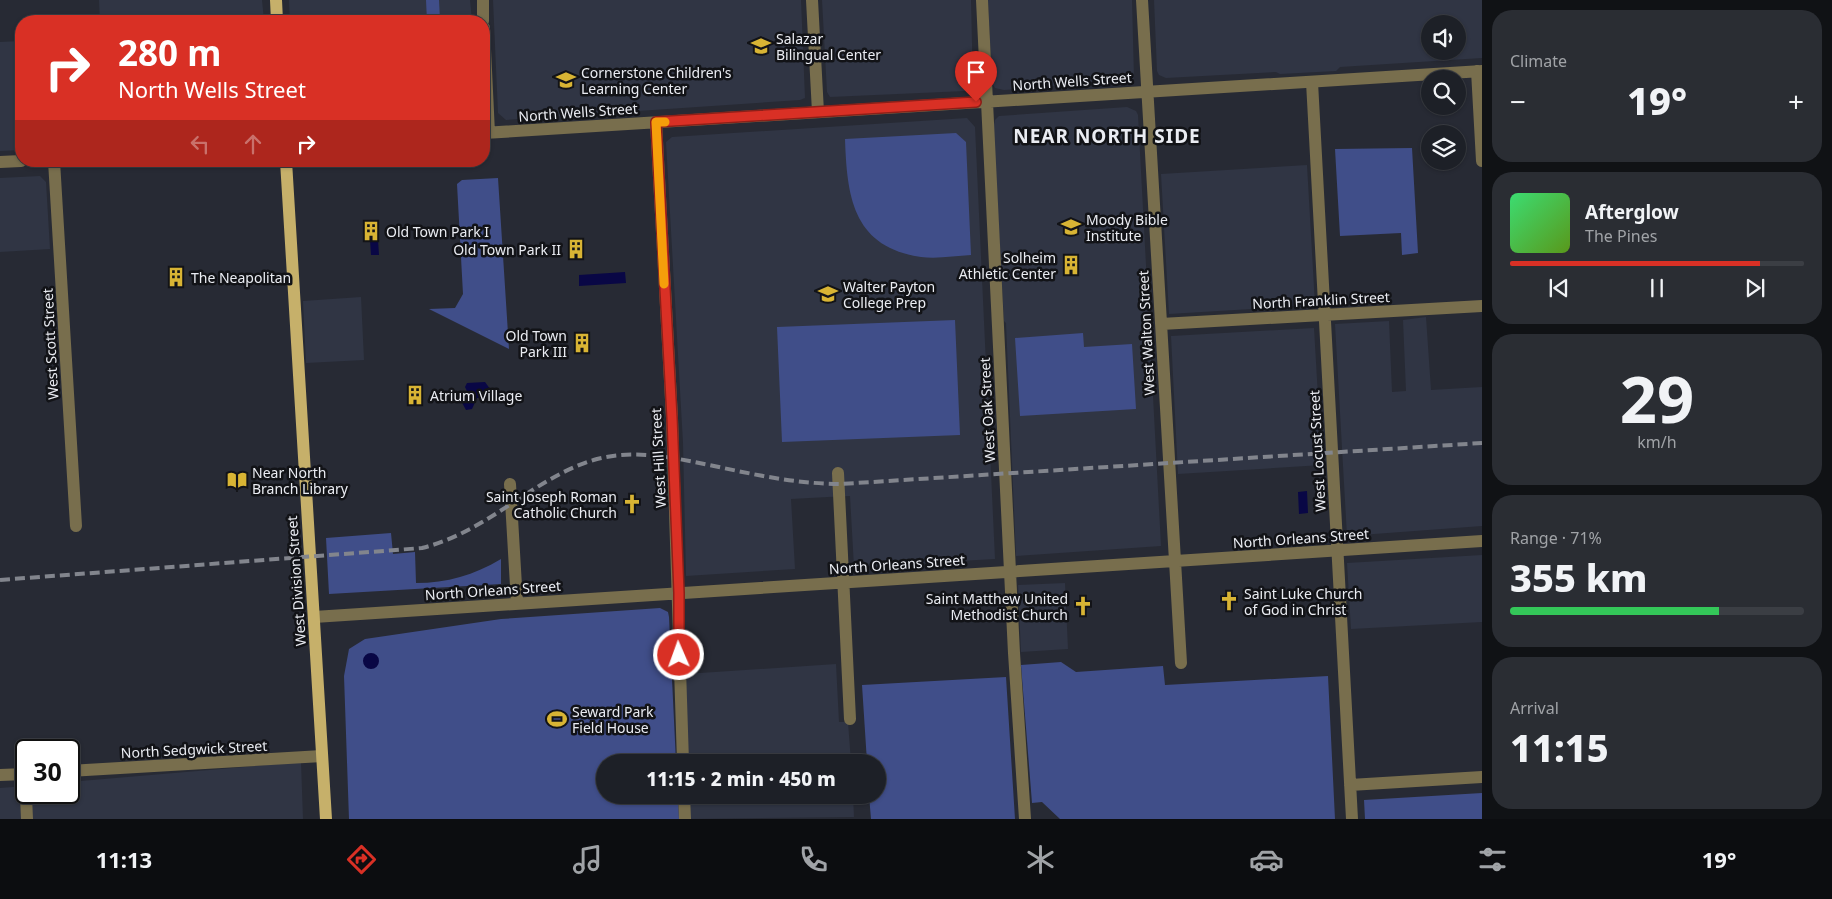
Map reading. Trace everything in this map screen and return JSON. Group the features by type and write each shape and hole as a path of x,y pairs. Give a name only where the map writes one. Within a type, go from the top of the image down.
{"main road":[{"path":"276,0 277,15"},
{"name":"West Division Street","path":"286,167 326,819"}],"street":[{"path":"482,0 483,15"},
{"path":"812,0 818,112"},
{"name":"West Oak Street","path":"982,0 1010,571 1025,819"},
{"name":"West Walton Street","path":"1142,0 1181,663"},
{"path":"1480,71 1482,161"},
{"name":"North Wells Street","path":"490,133 1480,71"},
{"name":"West Locust Street","path":"1312,82 1352,819"},
{"name":"West Hill Street","path":"656,122 679,593 683,754"},
{"path":"0,162 15,161"},
{"name":"West Scott Street","path":"54,167 76,526"},
{"name":"North Franklin Street","path":"1161,324 1482,306"},
{"path":"838,473 850,719"},
{"path":"510,484 516,603"},
{"name":"North Orleans Street","path":"314,617 1482,542"},
{"name":"North Sedgwick Street","path":"80,770 322,756"},
{"path":"0,775 15,774"},
{"path":"1350,785 1482,777"},
{"path":"27,804 27,819"},
{"path":"684,804 685,819"}],"shaded area":[{"path":"99,0 262,0 263,15 100,15"},
{"path":"289,0 470,0 471,15 290,15"},
{"path":"426,0 439,0 440,15 427,15"},
{"path":"493,0 801,0 805,98 800,100 506,120 498,113"},
{"path":"822,0 971,0 973,87 965,91 830,97 827,92"},
{"path":"988,0 1132,0 1134,78 1132,80 1004,90 995,88 992,83"},
{"path":"1154,0 1482,0 1482,58 1466,59 1466,15 1421,15 1421,60 1450,60 1340,67 1336,71 1280,74 1276,72 1166,78 1159,75 1157,71"},
{"path":"15,41 15,150 0,151 0,42"},
{"name":"Moody Bible Institute","path":"1127,107 1136,111 1138,115 1161,546 1016,556 1006,323 1004,321 993,129 995,120 999,116"},
{"name":"Walter Payton College Prep","path":"967,118 975,127 995,559 854,567 850,496 791,499 795,569 686,576 683,443 666,142 672,137"},
{"path":"956,133 966,142 971,255 940,258 921,257 898,251 881,242 868,231 858,216 852,199 848,180 845,139"},
{"path":"1412,148 1418,253 1402,255 1401,233 1340,236 1335,149"},
{"path":"1307,165 1315,305 1169,314 1161,174"},
{"path":"40,176 46,182 50,249 0,252 0,178"},
{"path":"498,178 509,349 429,309 455,308 463,294 457,184 462,180"},
{"path":"369,224 377,224 379,255 371,255"},
{"path":"625,272 626,283 579,286 579,275"},
{"path":"361,297 364,360 306,363 303,301"},
{"path":"1426,317 1431,390 1482,387 1482,526 1347,536 1335,324 1389,321 1392,392 1406,391 1403,320"},
{"path":"955,320 960,435 782,442 777,327"},
{"path":"1314,328 1322,465 1178,474 1171,336"},
{"path":"1083,333 1084,347 1132,344 1136,409 1020,416 1015,338"},
{"path":"485,382 493,393 490,397 477,398 472,409 466,410 460,399 461,395 467,391 465,387 467,383"},
{"path":"1307,491 1308,513 1299,514 1298,492"},
{"path":"391,533 393,554 415,552 416,583 439,582 460,577 481,570 501,559 501,584 329,594 326,538"},
{"path":"1482,555 1482,622 1351,629 1347,563"},
{"path":"1065,583 1068,649 1021,652 1018,585"},
{"path":"660,608 668,612 676,754 596,754 596,804 678,804 679,819 349,819 344,676 349,649 365,639 501,619"},
{"path":"368,653 374,653 379,658 377,667 368,669 363,664 363,658"},
{"path":"1061,662 1076,672 1163,666 1165,685 1328,676 1335,819 1060,819 1042,802 1032,803 1021,665"},
{"path":"836,664 839,722 848,722 850,754 688,754 685,674"},
{"path":"1006,677 1015,819 871,819 870,804 886,804 886,754 866,754 862,685"},
{"path":"301,762 303,819 0,819 0,788 15,787 15,804 80,804 80,781"},
{"path":"1482,793 1482,819 1365,819 1364,800"},
{"path":"689,804 853,804 854,817 689,819"}],"railway":[{"path":"0,580 422,548 446,540 469,529 532,490 574,467 612,456 656,456 777,478 841,484 1482,443"}],"slow traffic":[{"path":"664,284 656,122 665,122"}],"place":[{"name":"Salazar Bilingual Center","path":"761,46"},
{"name":"Cornerstone Children's Learning Center","path":"566,80"},
{"name":"Moody Bible Institute","path":"1071,227"},
{"name":"Old Town Park I","path":"371,231"},
{"name":"Old Town Park II","path":"576,249"},
{"name":"Solheim Athletic Center","path":"1071,265"},
{"name":"The Neapolitan","path":"176,277"},
{"name":"Walter Payton College Prep","path":"828,294"},
{"name":"Old Town Park III","path":"582,343"},
{"name":"Atrium Village","path":"415,395"},
{"name":"Near North Branch Library","path":"237,480"},
{"name":"Saint Joseph Roman Catholic Church","path":"632,504"},
{"name":"Saint Luke Church of God in Christ","path":"1229,601"},
{"name":"Saint Matthew United Methodist Church","path":"1083,606"},
{"name":"Seward Park Field House","path":"557,719"}],"district":[{"name":"NEAR NORTH SIDE","path":"1107,136"}],"route":[{"path":"679,655 679,593 672,418 656,122 976,102"}]}
